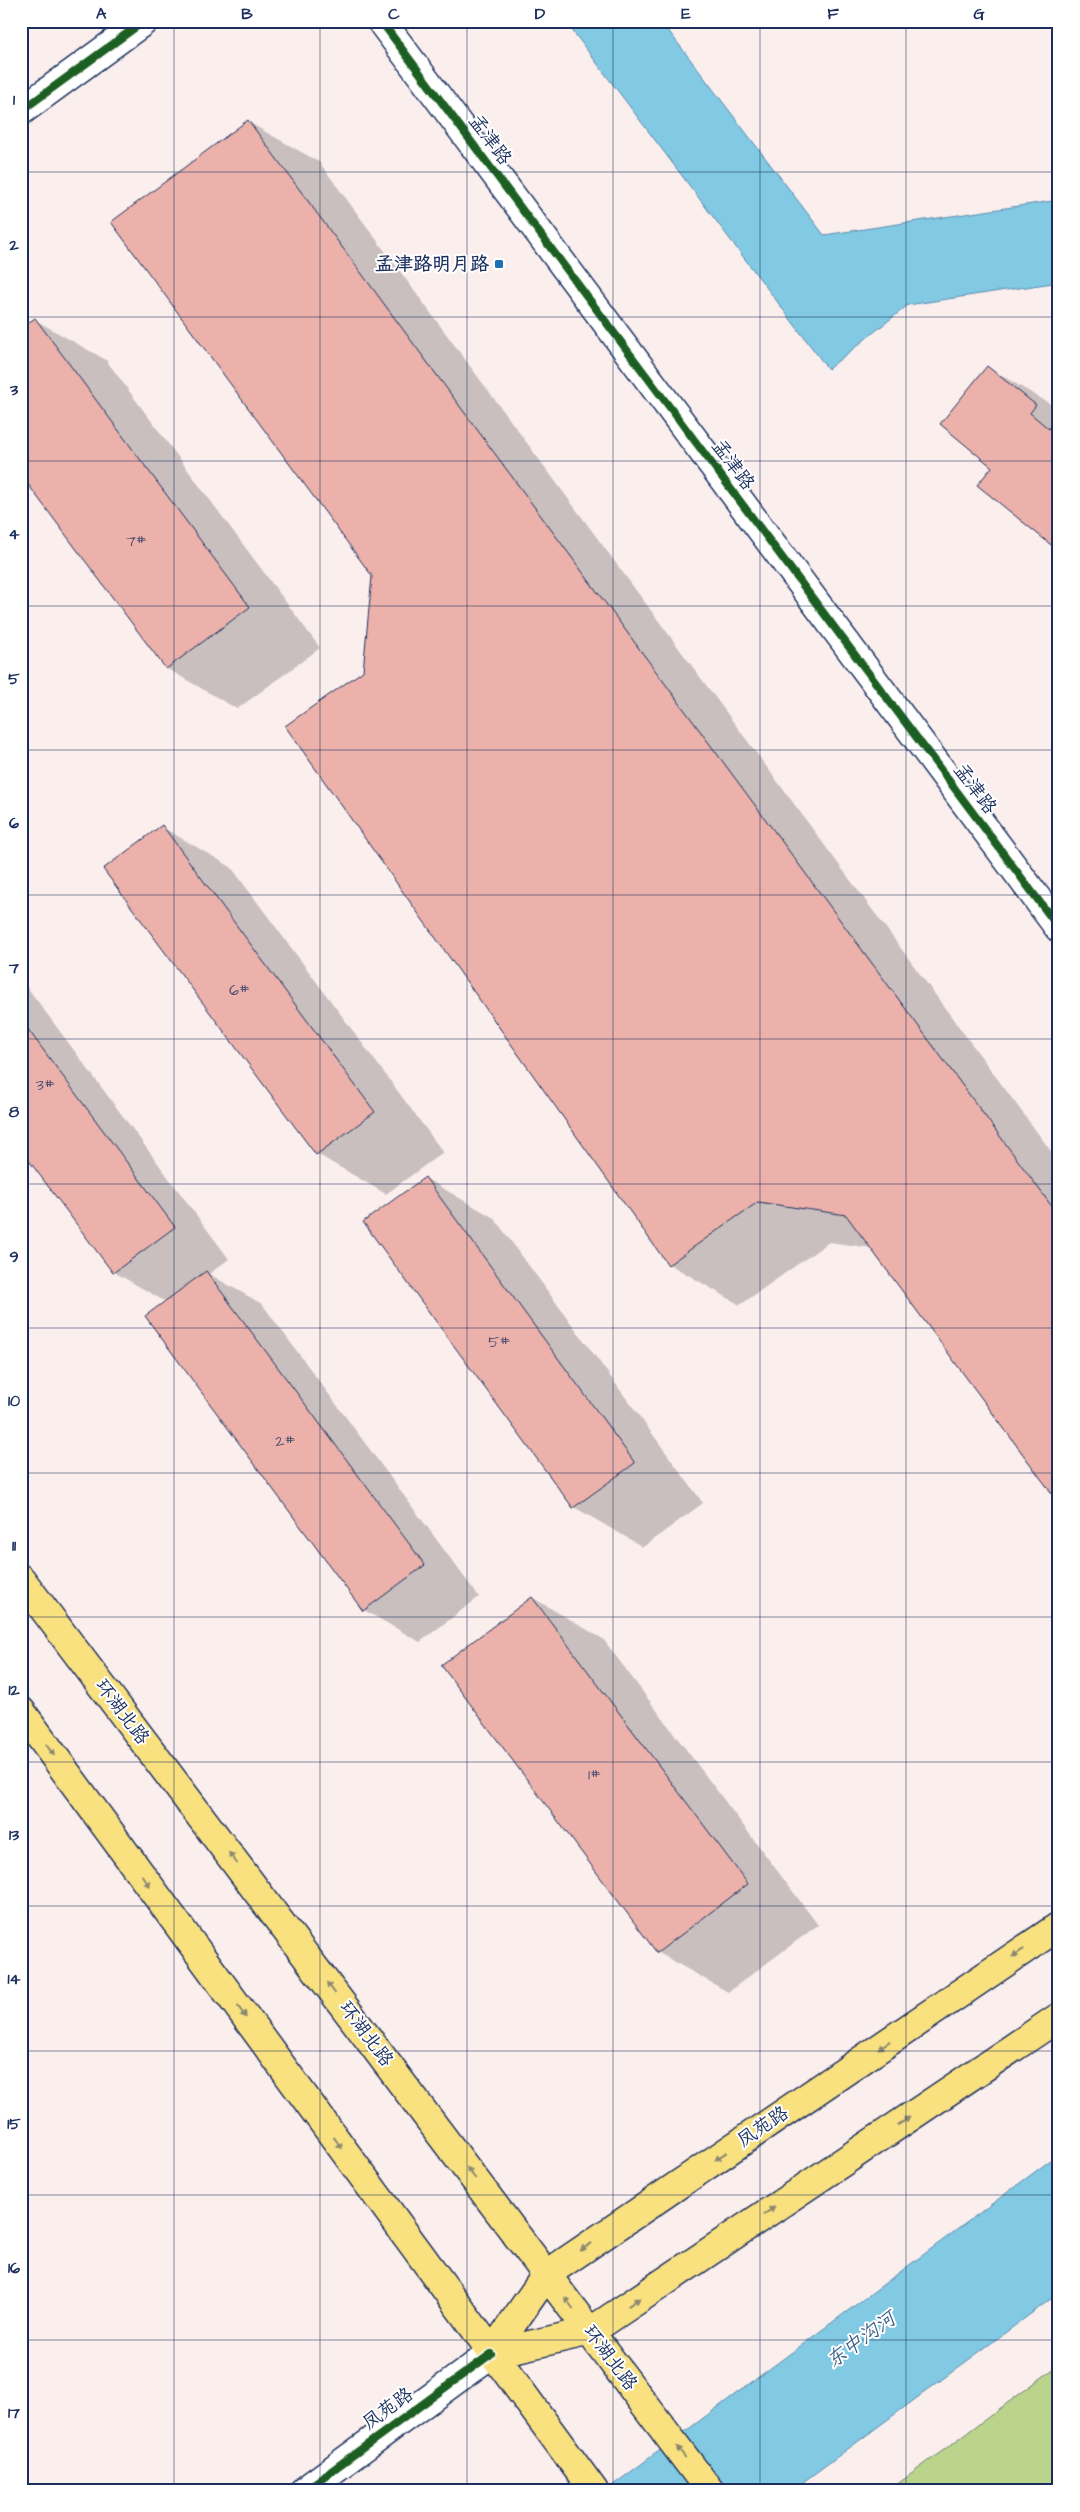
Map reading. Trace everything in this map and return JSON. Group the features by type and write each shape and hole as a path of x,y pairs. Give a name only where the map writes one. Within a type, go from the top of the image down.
{"main road":[{"name":"环湖北路","path":"21,1579 548,2274 710,2491"},
{"path":"21,1711 594,2491"},
{"name":"凤苑路","path":"492,2354 548,2274 1059,1926"},
{"name":"凤苑路","path":"492,2354 591,2331 1059,2017"}],"street":[{"path":"21,111 144,21"},
{"name":"孟津路","path":"381,21 1059,928"},
{"name":"凤苑路","path":"304,2491 492,2354"}],"green space":[{"path":"1059,2365 1059,2491 888,2491"}],"water":[{"path":"565,21 661,21 824,235 1059,200 1059,282 908,305 828,369"},
{"name":"东中沟河","path":"1059,2154 1059,2293 791,2491 605,2491"}],"building":[{"path":"248,120 1059,1216 1059,1503 846,1215 758,1202 668,1265 285,726 363,671 372,576 111,222"},
{"path":"35,318 250,607 166,669 21,475 21,328"},
{"path":"987,366 1036,405 1030,413 1049,429 1056,420 1059,422 1059,544 1055,548 977,485 992,467 940,424"},
{"path":"162,825 375,1112 316,1155 103,869"},
{"path":"21,1020 175,1227 113,1273 21,1150"},
{"path":"425,1177 635,1463 573,1508 363,1222"},
{"path":"206,1271 425,1565 363,1611 145,1316"},
{"path":"532,1597 748,1884 657,1953 441,1665"}],"cycle path":[{"path":"21,111 144,21"},
{"path":"381,21 1059,928"},
{"path":"304,2491 491,2354"}],"place":[{"name":"孟津路明月路","path":"499,264"}]}
